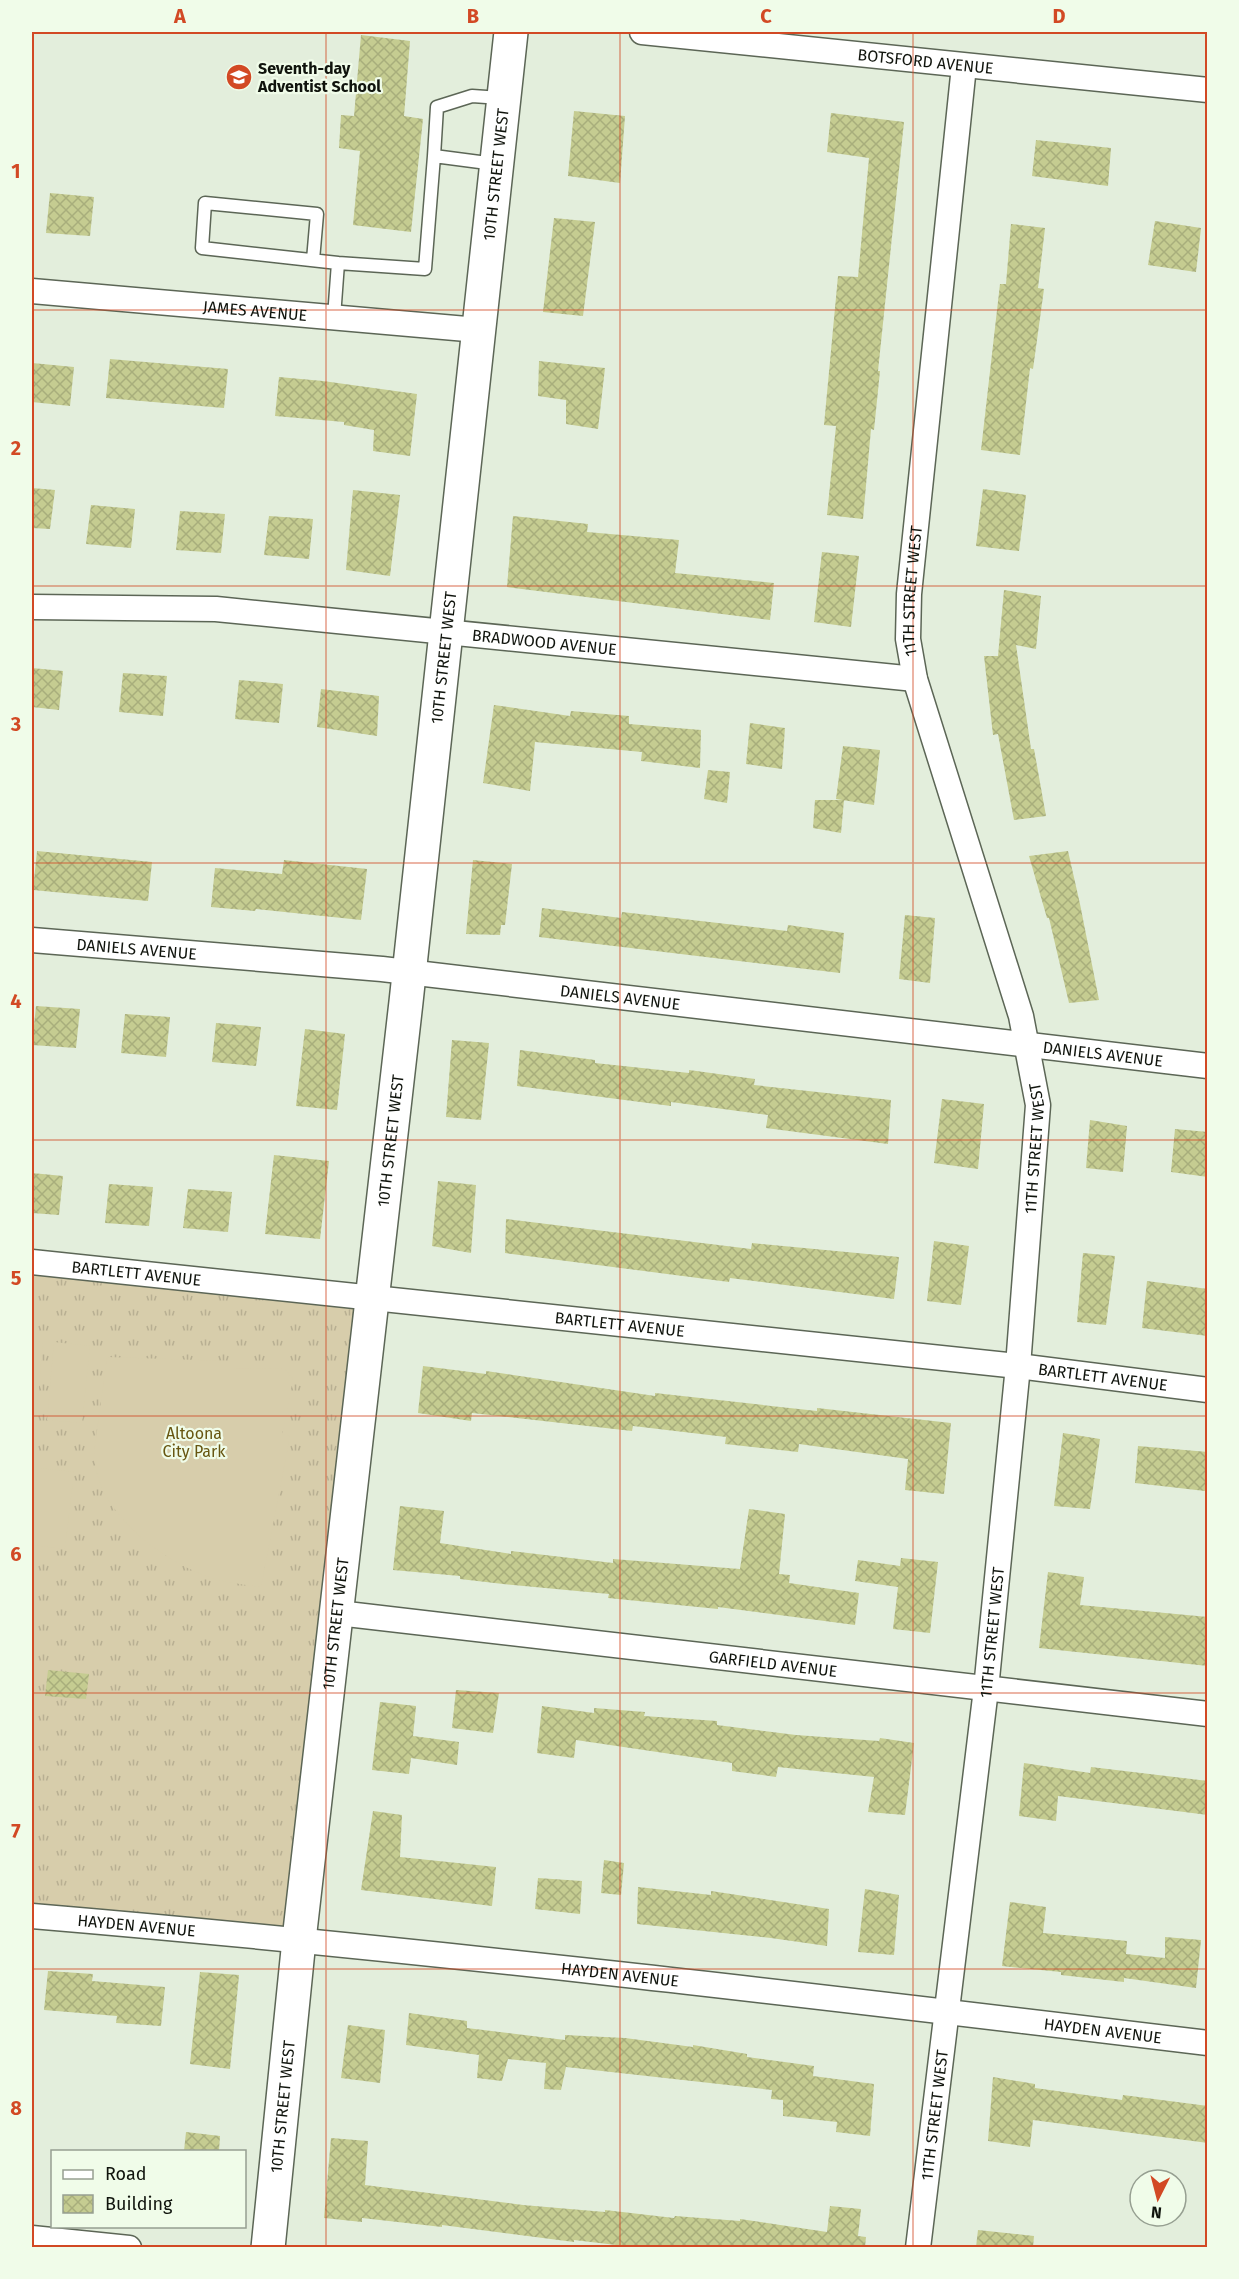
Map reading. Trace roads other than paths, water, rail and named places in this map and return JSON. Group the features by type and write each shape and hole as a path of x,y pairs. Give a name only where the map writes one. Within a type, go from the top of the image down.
{"street":[{"name":"10TH STREET WEST","path":"268,2247 299,1941 373,1298 511,32"},
{"name":"BOTSFORD AVENUE","path":"642,32 1208,90"},
{"name":"11TH STREET WEST","path":"918,2247 986,1689 1018,1366 1038,1105 1021,1016 915,679 908,639 909,594 964,66"},
{"name":"JAMES AVENUE","path":"32,291 478,330"},
{"name":"BRADWOOD AVENUE","path":"32,607 216,609 915,679"},
{"name":"DANIELS AVENUE","path":"32,940 409,973 1208,1066"},
{"name":"BARTLETT AVENUE","path":"32,1262 1018,1366 1208,1390"},
{"name":"GARFIELD AVENUE","path":"338,1613 1208,1714"},
{"name":"HAYDEN AVENUE","path":"32,1916 271,1936 1208,2043"},
{"path":"32,2238 129,2247"}],"lane":[{"path":"313,260 317,214 205,203 202,248 338,263 425,269 437,107 472,96 503,99"},
{"path":"434,156 495,164"},
{"path":"334,317 338,263"}],"place":[{"name":"Seventh-day Adventist School","path":"239,77"}],"park label":[{"name":"Altoona City Park","path":"194,1442"}]}
